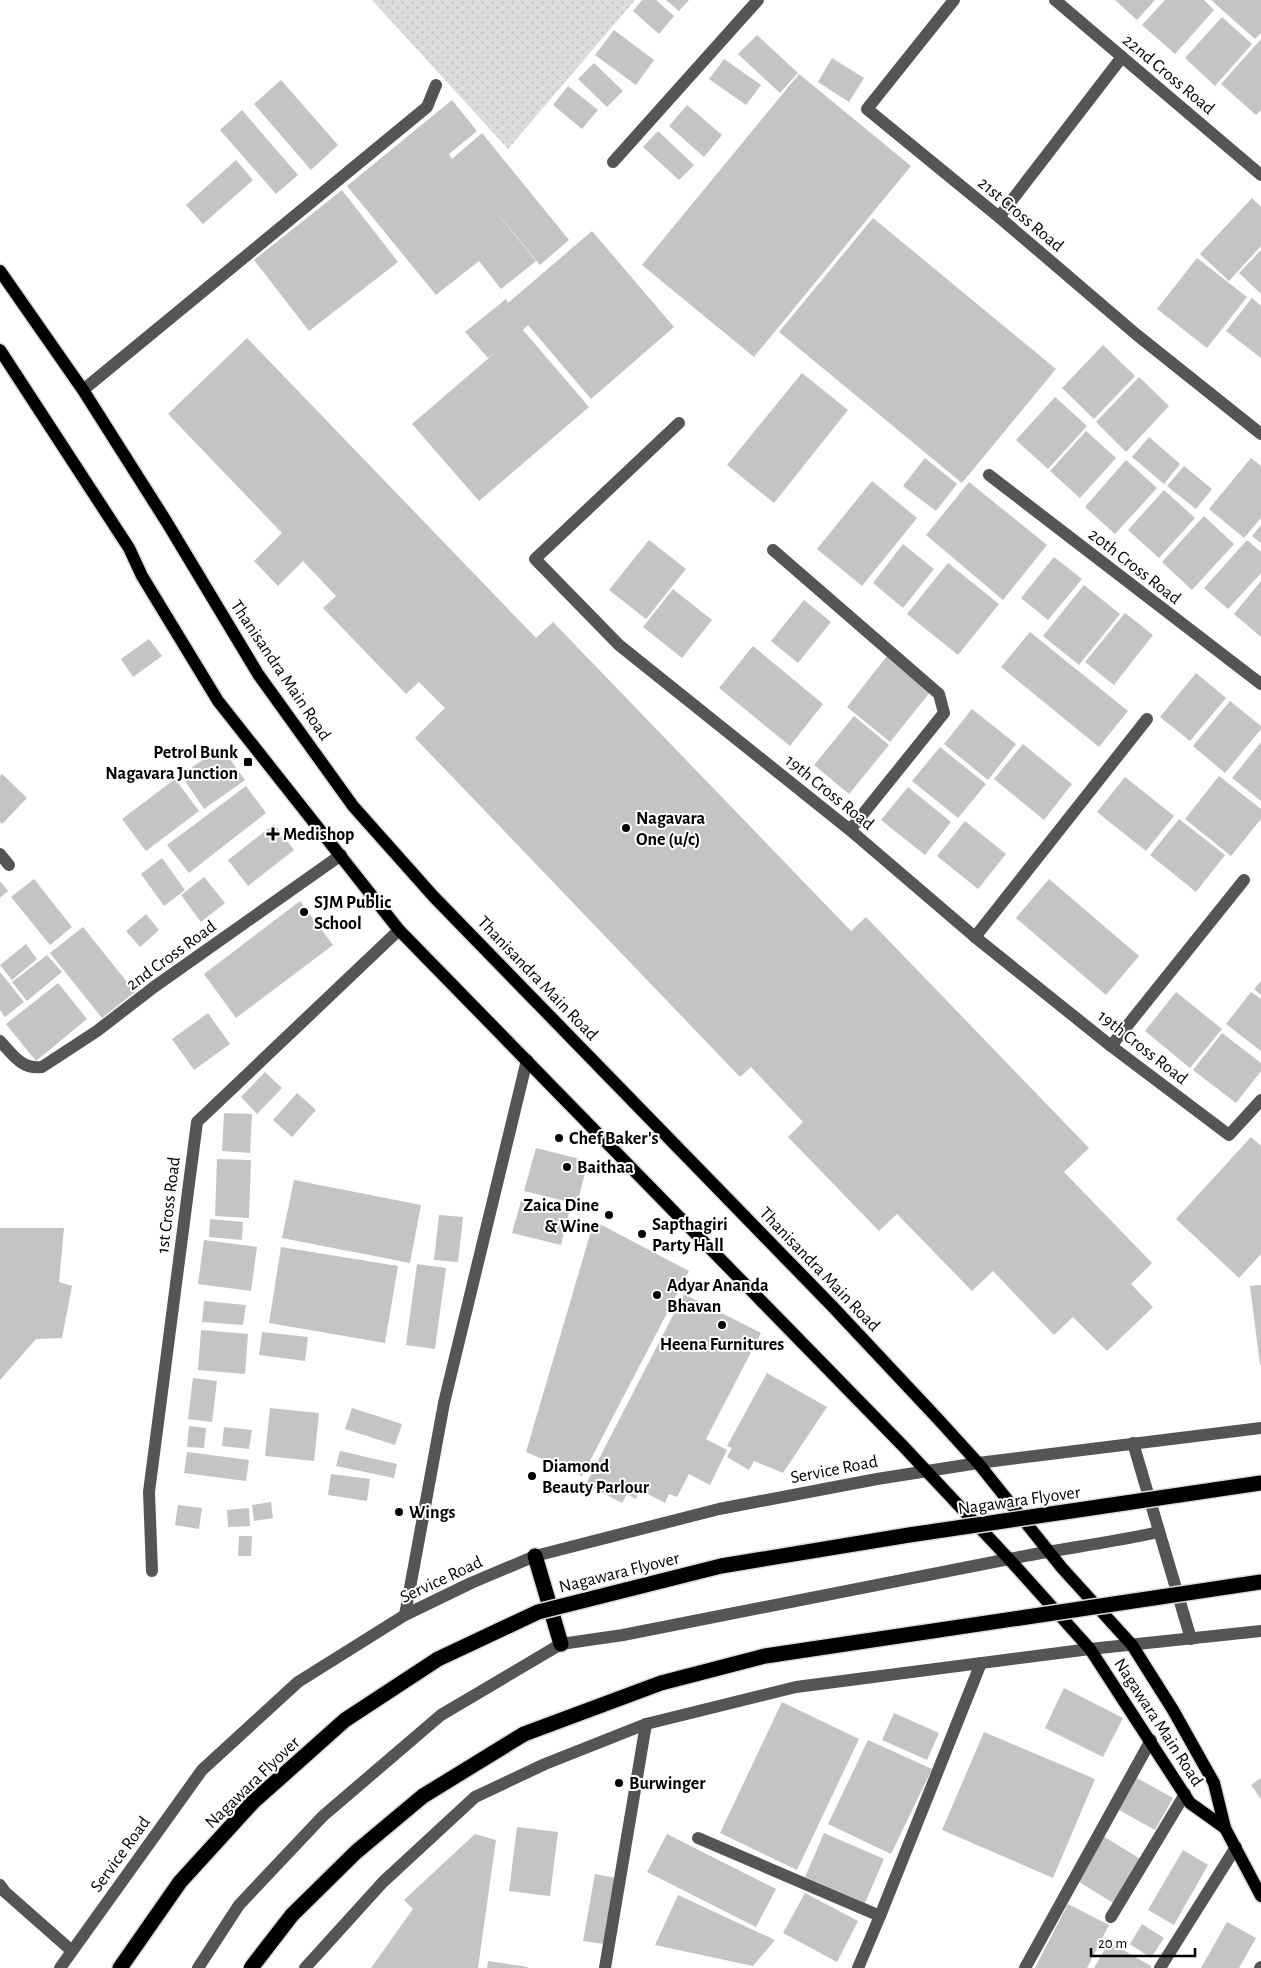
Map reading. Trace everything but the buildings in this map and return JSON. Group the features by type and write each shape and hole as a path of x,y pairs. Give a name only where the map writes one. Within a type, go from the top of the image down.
{"highway":[{"name":"Nagawara Flyover","path":"120,1968 180,1882 253,1802 346,1720 438,1659 538,1612 721,1566 909,1535 1261,1483"},
{"path":"535,1556 561,1644"},
{"path":"251,1968 292,1915 356,1852 423,1796 524,1734 661,1684 765,1656 1261,1582"}],"main road":[{"name":"Thanisandra Main Road","path":"0,271 82,390 166,521 258,674 353,806 434,897 832,1306 978,1462 1048,1551 1132,1646"},
{"path":"0,350 129,548 142,576 218,701 399,930 926,1471 1009,1558 1090,1649"},
{"name":"Nagawara Main Road","path":"1132,1646 1173,1710 1214,1783 1225,1828 1257,1879 1261,1896"},
{"name":"Nagawara Main Road","path":"1090,1649 1190,1803 1225,1828"}],"street":[{"path":"613,162 758,0"},
{"name":"21st Cross Road","path":"954,0 867,109 999,217 1137,335 1261,434"},
{"name":"22nd Cross Road","path":"1054,0 1261,176"},
{"path":"999,217 1122,57"},
{"path":"82,390 427,107 436,85"},
{"name":"19th Cross Road","path":"679,424 535,559 619,645 850,830 975,937 1111,1046 1229,1135 1261,1100"},
{"name":"20th Cross Road","path":"989,475 1261,684"},
{"path":"773,550 939,694 944,713 850,830"},
{"path":"975,937 1147,719"},
{"path":"0,854 9,864"},
{"name":"2nd Cross Road","path":"0,1041 18,1060 30,1066 42,1067 97,1032 154,987 341,855"},
{"path":"1111,1046 1244,880"},
{"name":"1st Cross Road","path":"152,1571 149,1492 197,1122 399,930"},
{"path":"405,1615 444,1403 527,1060"},
{"name":"Service Road","path":"60,1968 202,1770 298,1682 405,1615 471,1583 535,1556 719,1509 978,1462 1261,1428"},
{"path":"1133,1444 1191,1639"},
{"path":"198,1968 239,1905 323,1816 441,1714 561,1644 623,1635 1009,1558 1110,1543 1159,1532"},
{"path":"305,1968 383,1882 474,1797 545,1764 646,1724 796,1687 981,1662 1261,1631"},
{"path":"858,1968 981,1662"},
{"path":"605,1968 646,1724"},
{"path":"1025,1968 1150,1740"},
{"path":"1111,1917 1185,1794"},
{"path":"698,1838 880,1916"},
{"path":"1160,1968 1236,1847"},
{"path":"0,1885 72,1951"}],"shaded area":[{"path":"372,0 635,0 508,149"}],"place":[{"name":"Petrol Bunk Nagavara Junction","path":"248,762"},
{"name":"Nagavara One (u/c)","path":"626,828"},
{"name":"Medishop","path":"273,834"},
{"name":"SJM Public School","path":"304,912"},
{"name":"Chef Baker's","path":"559,1138"},
{"name":"Baithaa","path":"567,1167"},
{"name":"Zaica Dine & Wine","path":"609,1215"},
{"name":"Sapthagiri Party Hall","path":"642,1234"},
{"name":"Adyar Ananda Bhavan","path":"657,1295"},
{"name":"Heena Furnitures","path":"722,1325"},
{"name":"Diamond Beauty Parlour","path":"532,1476"},
{"name":"Wings","path":"399,1512"},
{"name":"Burwinger","path":"619,1783"}]}
